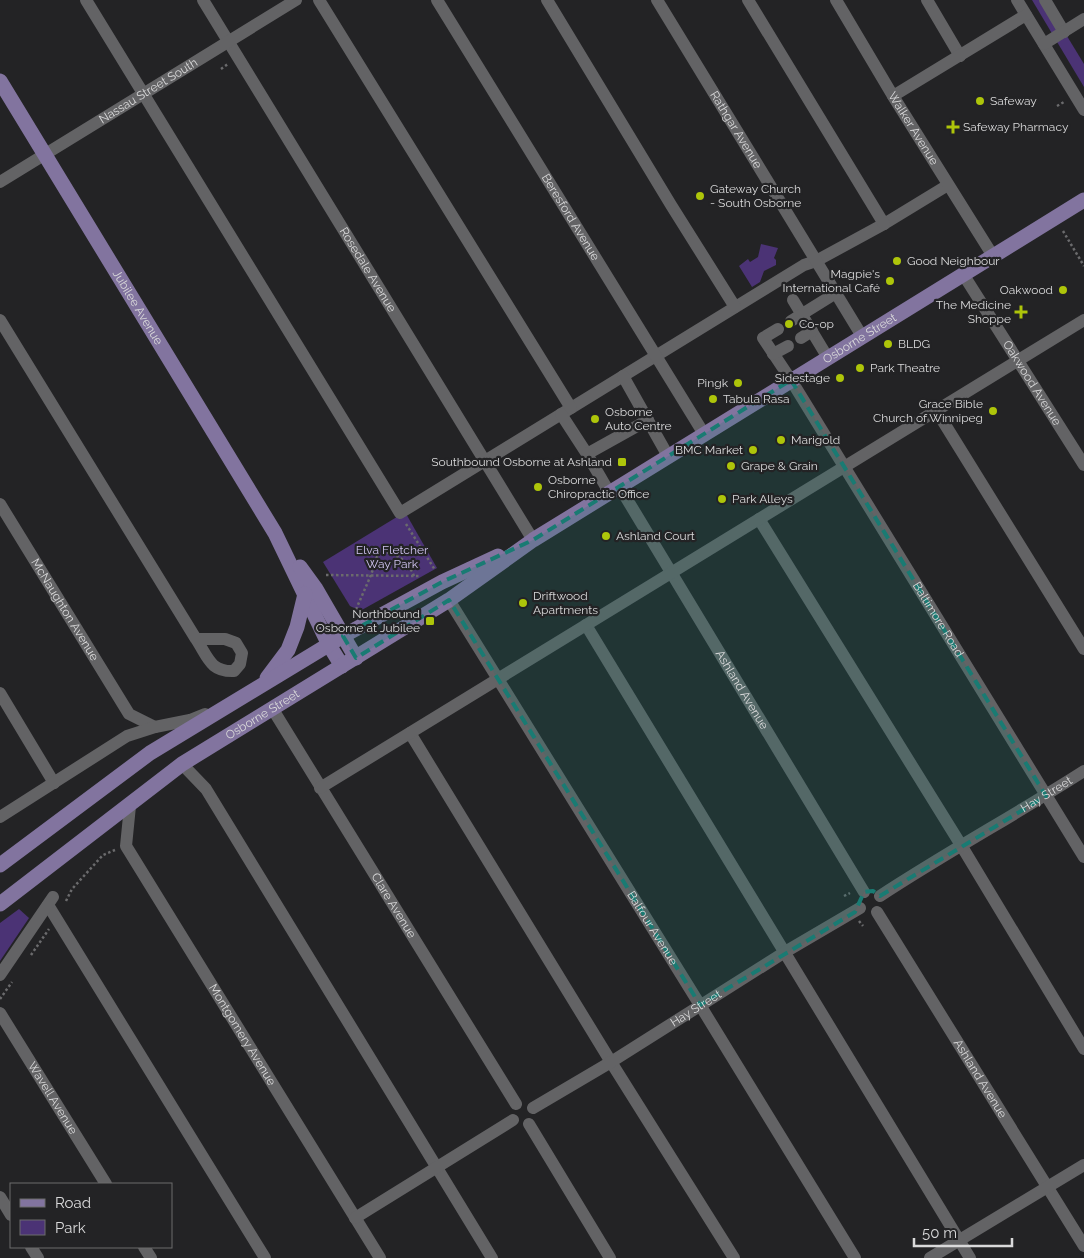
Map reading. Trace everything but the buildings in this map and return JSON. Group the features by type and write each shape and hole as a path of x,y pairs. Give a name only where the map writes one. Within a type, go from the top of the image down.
{"main road":[{"name":"Jubilee Avenue","path":"0,81 275,533 316,589 356,658"},
{"name":"Osborne Street","path":"0,904 130,806 182,764 449,600 533,540 614,489 1084,200"},
{"name":"Jubilee Avenue","path":"275,533 328,645 342,666"},
{"name":"Osborne Street","path":"0,864 150,753 226,706 435,580 533,540"},
{"path":"263,684 288,650 297,626 305,594"}],"street":[{"path":"86,0 400,513 804,265 816,261 884,224 948,185"},
{"name":"Rosedale Avenue","path":"203,0 486,460 533,540"},
{"name":"Nassau Street South","path":"0,182 296,0"},
{"name":"Ashland Avenue","path":"319,0 566,411 587,454 614,489 670,574 864,892"},
{"name":"Beresford Avenue","path":"437,0 704,434"},
{"path":"547,0 735,307"},
{"name":"Rathgar Avenue","path":"657,0 862,336"},
{"path":"748,0 884,224"},
{"name":"Walker Avenue","path":"836,0 893,96 993,256"},
{"path":"927,0 960,56"},
{"path":"1017,0 1084,110"},
{"path":"1045,0 1064,32"},
{"path":"893,96 1026,15"},
{"path":"1044,44 1084,19"},
{"name":"Oakwood Avenue","path":"963,274 1084,465"},
{"path":"791,322 836,293"},
{"path":"793,300 802,314 807,335 828,358"},
{"path":"0,320 196,639"},
{"path":"320,788 1084,320"},
{"path":"778,330 763,338 773,354 788,346"},
{"name":"Baltimore Road","path":"773,354 791,380 1084,858"},
{"path":"623,376 668,456"},
{"path":"936,410 1084,649"},
{"path":"587,454 648,420"},
{"name":"McNaughton Avenue","path":"0,504 129,714"},
{"path":"759,519 961,845 1084,1049"},
{"name":"Balfour Avenue","path":"449,600 855,1258"},
{"path":"586,625 970,1258"},
{"path":"0,693 54,782"},
{"name":"Osborne Street","path":"0,817 127,736 155,727 190,720 226,706"},
{"name":"Clare Avenue","path":"272,708 516,1104"},
{"path":"127,736 129,714 155,727"},
{"path":"410,733 611,1062 734,1258"},
{"path":"182,764 206,789 492,1258"},
{"name":"Hay Street","path":"880,896 1084,771"},
{"name":"Montgomery Avenue","path":"130,806 126,846 380,1258"},
{"path":"873,891 880,896 881,908 877,912 871,914 860,908 859,899 864,892 873,891"},
{"path":"0,975 50,901 265,1258"},
{"name":"Hay Street","path":"533,1108 611,1062 785,952 860,908"},
{"name":"Ashland Avenue","path":"877,912 1084,1246"},
{"name":"Wavell Avenue","path":"0,1013 105,1183"},
{"path":"523,1102 533,1108 534,1117 529,1124 520,1126 513,1120 512,1112 516,1104 523,1102"},
{"path":"355,1218 513,1120"},
{"path":"529,1124 610,1258"},
{"path":"930,1258 1084,1165"},
{"path":"0,1197 10,1213"}],"path":[{"path":"1063,231 1084,266"},
{"path":"400,513 435,580"},
{"path":"367,553 379,551 390,553 400,558 414,576"},
{"path":"356,612 379,551"},
{"path":"326,575 414,576 435,580"},
{"path":"844,896 851,893"}],"highlighted area":[{"path":"791,380 1046,796 880,896 873,891 864,892 855,912 700,1005 449,600 356,658 343,636 442,582 533,540"}],"green space":[{"path":"1032,0 1045,0 1084,64 1084,87"},
{"path":"761,244 778,248 774,258 776,265 764,271 760,282 752,287 739,266 748,259 750,262 758,257"},
{"name":"Elva Fletcher Way Park","path":"405,512 437,568 360,611 350,606 323,562"},
{"path":"19,909 29,918 0,961 0,923"}],"place":[{"name":"Safeway","path":"980,101"},
{"name":"Safeway Pharmacy","path":"953,127"},
{"name":"Gateway Church - South Osborne","path":"700,196"},
{"name":"Good Neighbour","path":"897,261"},
{"name":"Magpie's International Café","path":"890,281"},
{"name":"Oakwood","path":"1063,290"},
{"name":"The Medicine Shoppe","path":"1021,312"},
{"name":"Co-op","path":"789,324"},
{"name":"BLDG","path":"888,344"},
{"name":"Park Theatre","path":"860,368"},
{"name":"Sidestage","path":"840,378"},
{"name":"Pingk","path":"738,383"},
{"name":"Tabula Rasa","path":"713,399"},
{"name":"Grace Bible Church of Winnipeg","path":"993,411"},
{"name":"Osborne Auto Centre","path":"595,419"},
{"name":"Marigold","path":"781,440"},
{"name":"BMC Market","path":"753,450"},
{"name":"Southbound Osborne at Ashland","path":"622,462"},
{"name":"Grape & Grain","path":"731,466"},
{"name":"Osborne Chiropractic Office","path":"538,487"},
{"name":"Park Alleys","path":"722,499"},
{"name":"Ashland Court","path":"606,536"},
{"name":"Driftwood Apartments","path":"523,603"},
{"name":"Northbound Osborne at Jubilee","path":"430,621"}]}
